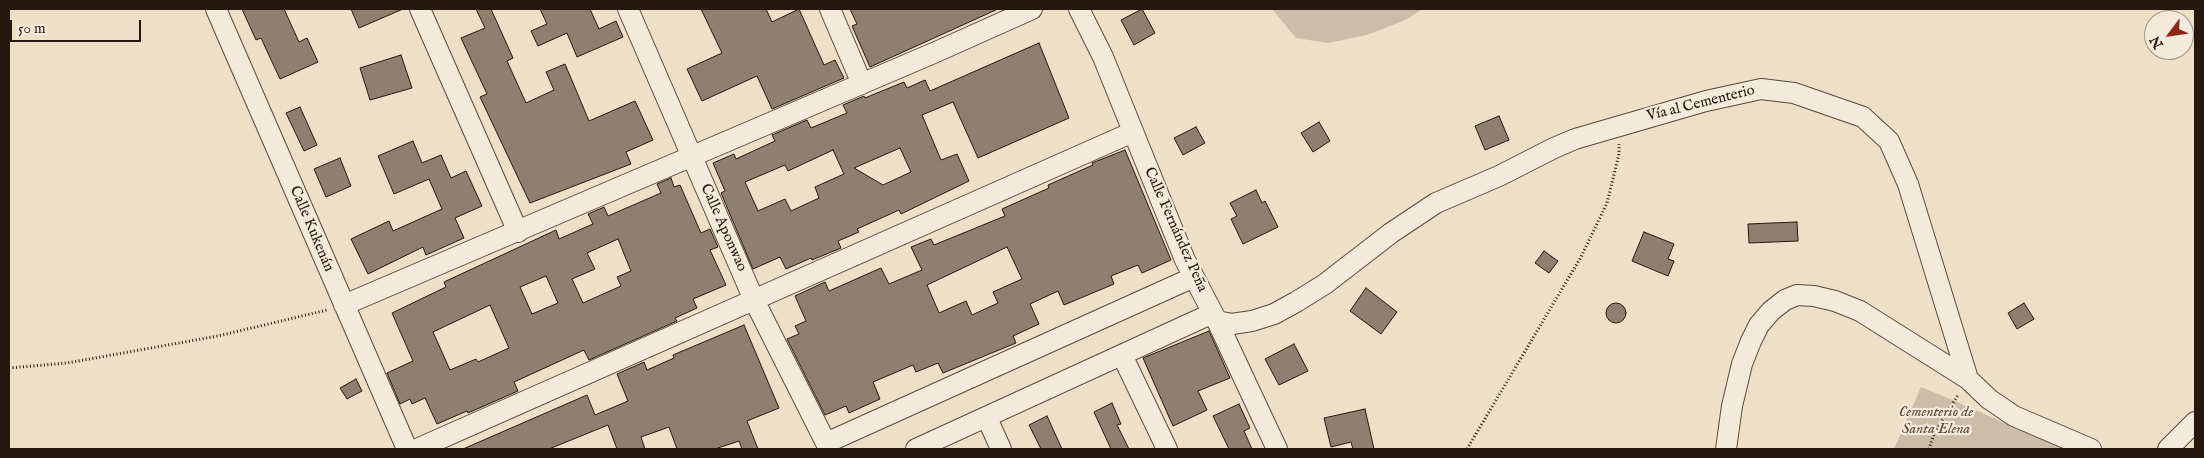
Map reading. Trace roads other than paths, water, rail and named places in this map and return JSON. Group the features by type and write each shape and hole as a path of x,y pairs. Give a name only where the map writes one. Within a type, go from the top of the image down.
{"street":[{"name":"Calle Kukenán","path":"216,9 407,449"},
{"path":"420,9 518,232"},
{"name":"Calle Aponwao","path":"628,9 754,300 826,443 1194,277"},
{"path":"830,9 862,84"},
{"path":"344,306 1032,9"},
{"name":"Calle Fernández Peña","path":"1079,9 1103,57 1194,277 1278,449"},
{"name":"Vía al Cementerio","path":"1215,317 1232,324 1274,314 1325,284 1391,233 1436,203 1574,139 1706,101 1762,89 1794,93 1863,117 1889,141 1898,158 1921,222 1968,379 1989,399 2014,416 2091,449"},
{"path":"417,449 1133,132"},
{"path":"1726,449 1734,398 1742,364 1751,341 1771,310 1785,300 1797,295 1814,296 1860,311 1968,379"},
{"path":"916,449 1122,355 1215,317"},
{"path":"1122,355 1167,449"},
{"path":"986,418 1001,449"},
{"path":"2168,449 2195,422"}],"park label":[{"name":"Cementerio de Santa Elena","path":"1936,422"}]}
